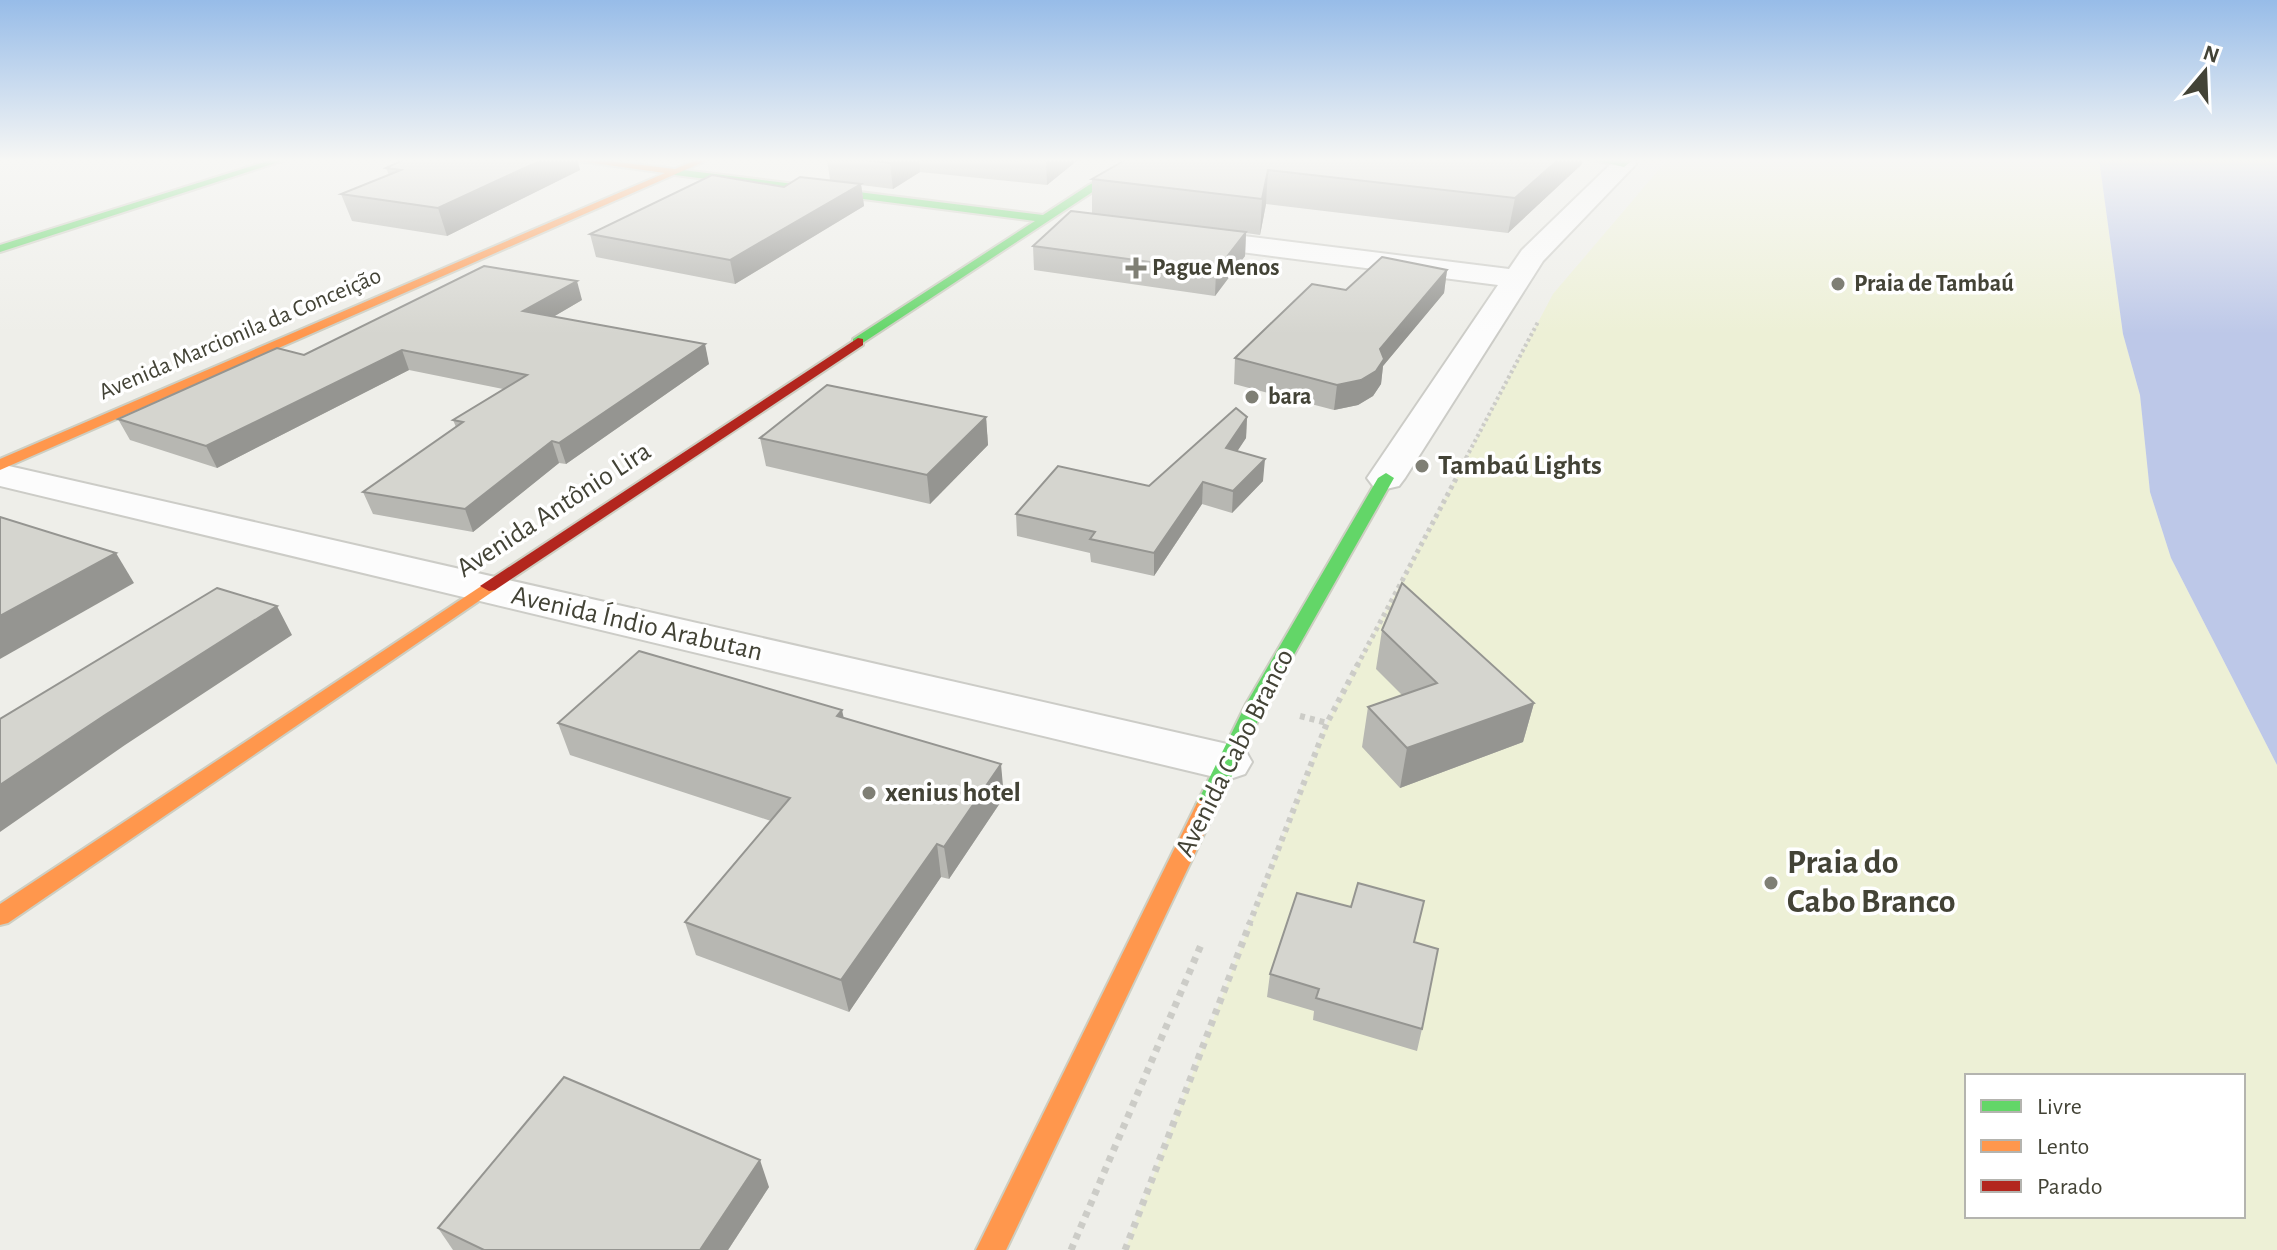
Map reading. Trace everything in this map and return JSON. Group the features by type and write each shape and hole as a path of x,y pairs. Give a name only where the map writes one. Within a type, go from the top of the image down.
{"main road":[{"path":"0,249 100,217"},
{"name":"Avenida Marcionila da Conceição","path":"0,465 571,217"},
{"name":"Avenida Antônio Lira","path":"0,916 1032,217"},
{"name":"Avenida Cabo Branco","path":"991,1250 1256,704 1386,478"}],"street":[{"path":"1206,217 1526,267"},
{"name":"Avenida Cabo Branco","path":"1386,478 1526,267 1574,217"},
{"path":"1156,233 1526,267"},
{"name":"Avenida Índio Arabutan","path":"0,475 1227,762"}],"path":[{"path":"1125,1250 1327,723 1540,319"},
{"path":"1300,730 1312,704"},
{"path":"1071,1250 1202,943"}],"sand":[{"name":"Praia do Cabo Branco","path":"1618,217 2107,217 2123,334 2140,395 2150,492 2171,558 2277,765 2277,1250 1125,1250 1327,723 1553,294"}],"water":[{"path":"2107,217 2277,217 2277,765 2171,558 2150,492 2140,395 2123,334"}],"building":[{"path":"624,217 804,217 730,260 590,234"},
{"path":"1064,217 1124,217 1246,232 1216,271 1033,246"},
{"path":"1382,257 1447,270 1380,349 1384,359 1376,371 1361,380 1337,385 1235,358 1312,284 1346,290"},
{"path":"484,266 577,281 523,311 705,344 559,443 552,441 465,509 363,492 463,422 453,420 527,375 402,350 206,446 118,419 277,348 304,355"},
{"path":"827,385 986,417 927,475 760,438"},
{"path":"1236,408 1247,417 1226,448 1265,459 1233,491 1203,482 1154,553 1090,539 1095,532 1016,514 1058,466 1149,486"},
{"path":"0,517 116,553 0,616"},
{"path":"1402,583 1534,703 1407,748 1368,707 1437,683 1382,630"},
{"path":"217,588 277,606 0,785 0,719"},
{"path":"639,651 842,710 837,716 1001,764 944,847 937,844 841,980 685,922 790,798 558,723"},
{"path":"1358,883 1424,901 1414,942 1438,949 1422,1029 1316,998 1319,989 1270,974 1297,893 1351,907"},
{"path":"564,1077 760,1160 700,1250 484,1250 438,1228"}],"traffic: fast":[{"path":"0,249 100,217"},
{"path":"1033,217 1046,219"},
{"path":"858,342 1047,217"},
{"path":"1207,805 1256,704 1386,478"}],"traffic: slow":[{"path":"0,465 571,217"},
{"path":"0,916 489,586"},
{"path":"991,1250 1207,805"}],"traffic: jam":[{"path":"489,586 858,342"}],"place":[{"name":"Pague Menos","path":"1136,268"},
{"name":"Praia de Tambaú","path":"1838,284"},
{"name":"bara","path":"1252,397"},
{"name":"Tambaú Lights","path":"1422,466"},
{"name":"xenius hotel","path":"869,793"},
{"name":"Praia do Cabo Branco","path":"1771,883"}]}
